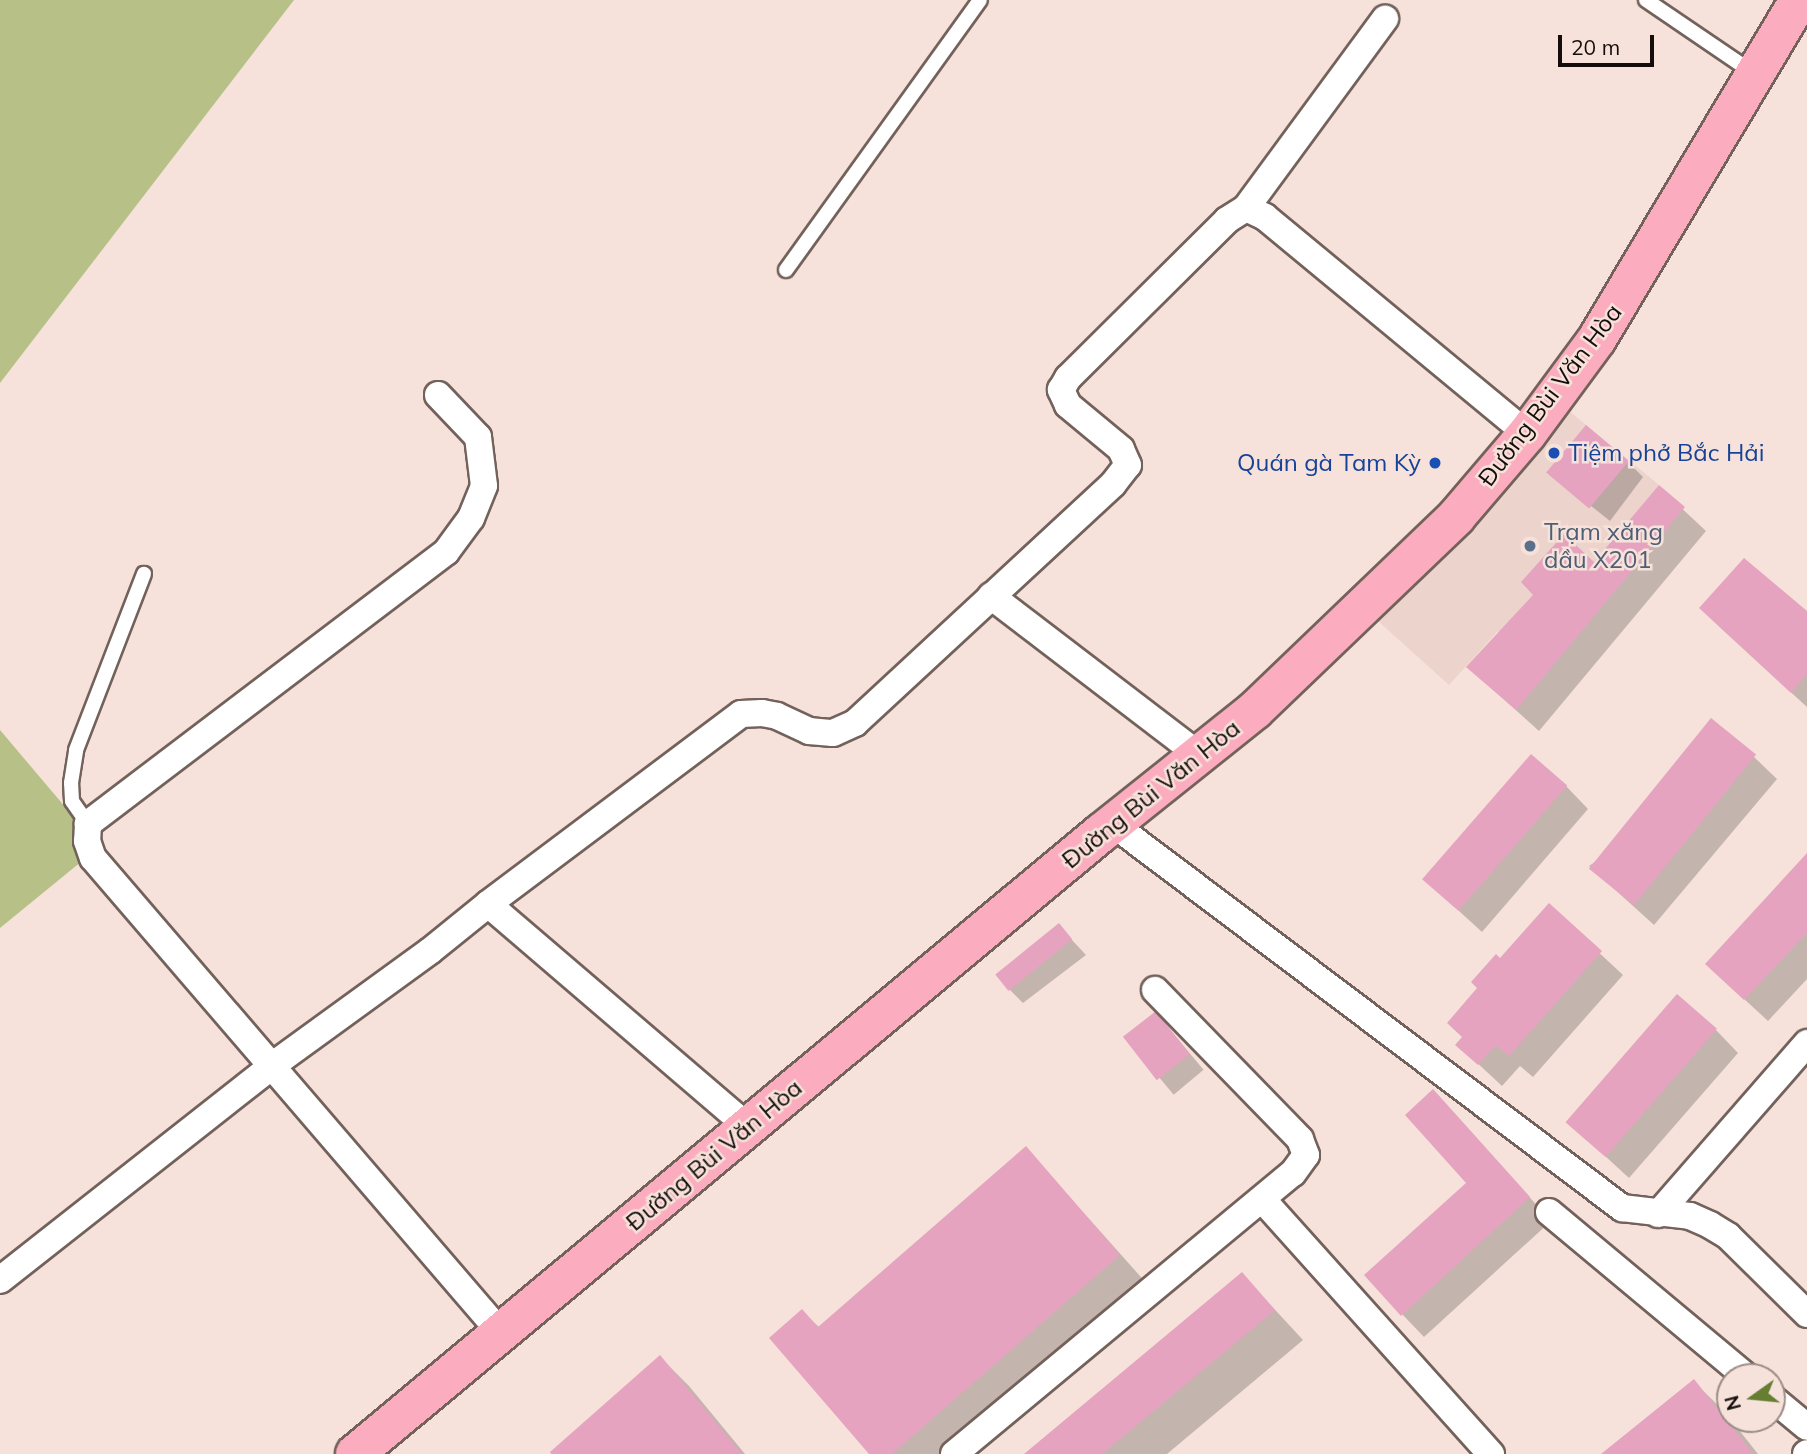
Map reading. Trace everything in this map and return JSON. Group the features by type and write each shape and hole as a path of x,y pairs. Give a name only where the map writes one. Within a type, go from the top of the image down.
{"main road":[{"name":"Đường Bùi Văn Hòa","path":"355,1454 747,1126 1255,710 1382,591 1456,517 1527,434 1597,339 1799,0"}],"street":[{"path":"0,1280 273,1065 430,951 488,904 741,714 762,713 777,716 808,731 833,733 855,723 1113,484 1128,465 1121,449 1068,405 1061,390 1068,377 1227,220 1246,208 1385,19"},
{"path":"1246,208 1265,217 1527,434"},
{"path":"438,395 478,437 484,486 471,518 446,552 88,824 87,841 93,858 501,1333"},
{"path":"991,596 1200,756"},
{"path":"1113,824 1622,1208 1690,1216 1728,1236 1807,1314"},
{"path":"488,904 747,1126"},
{"path":"954,1454 1293,1174 1306,1155 1300,1139 1156,990"},
{"path":"1658,1214 1807,1043"},
{"path":"1262,1199 1491,1454"},
{"path":"1549,1212 1730,1363"},
{"path":"1786,1410 1807,1427"}],"lane":[{"path":"786,270 980,0"},
{"path":"1646,0 1756,75"},
{"path":"88,824 72,801 71,783 76,750 144,574"}],"shaded area":[{"name":"Trạm xăng dầu X201","path":"1568,410 1659,485 1520,651 1498,631 1449,685 1378,621 1469,530"}],"green space":[{"path":"0,0 294,0 0,383"},
{"path":"0,730 77,821 82,861 0,928"}],"building":[{"path":"1586,425 1629,461 1589,508 1546,472"},
{"path":"1659,485 1685,507 1516,710 1466,667 1533,595 1521,582 1564,534 1594,562"},
{"path":"1744,558 1807,611 1807,674 1791,693 1699,608"},
{"path":"1711,718 1756,755 1634,905 1589,869"},
{"path":"1531,754 1567,785 1458,911 1422,879"},
{"path":"1807,853 1807,933 1744,1000 1705,964"},
{"path":"1549,903 1602,951 1509,1056 1496,1045 1478,1065 1455,1045 1462,1037 1447,1023 1477,988 1471,982 1496,954 1500,958"},
{"path":"1059,923 1072,939 1008,991 995,975"},
{"path":"1677,994 1717,1029 1605,1157 1565,1122"},
{"path":"1156,1011 1190,1054 1157,1080 1123,1037"},
{"path":"1433,1089 1530,1197 1401,1316 1364,1275 1466,1183 1405,1115"},
{"path":"1026,1146 1120,1255 892,1454 869,1454 769,1338 802,1309 818,1327"},
{"path":"1242,1272 1275,1310 1102,1454 1024,1454"},
{"path":"660,1355 742,1454 551,1454 550,1452"},
{"path":"1694,1379 1716,1407 1716,1433 1736,1433 1753,1454 1601,1454"}],"place":[{"name":"Tiệm phở Bắc Hải","path":"1554,453"},
{"name":"Quán gà Tam Kỳ","path":"1435,463"},
{"name":"Trạm xăng dầu X201","path":"1530,546"}]}
